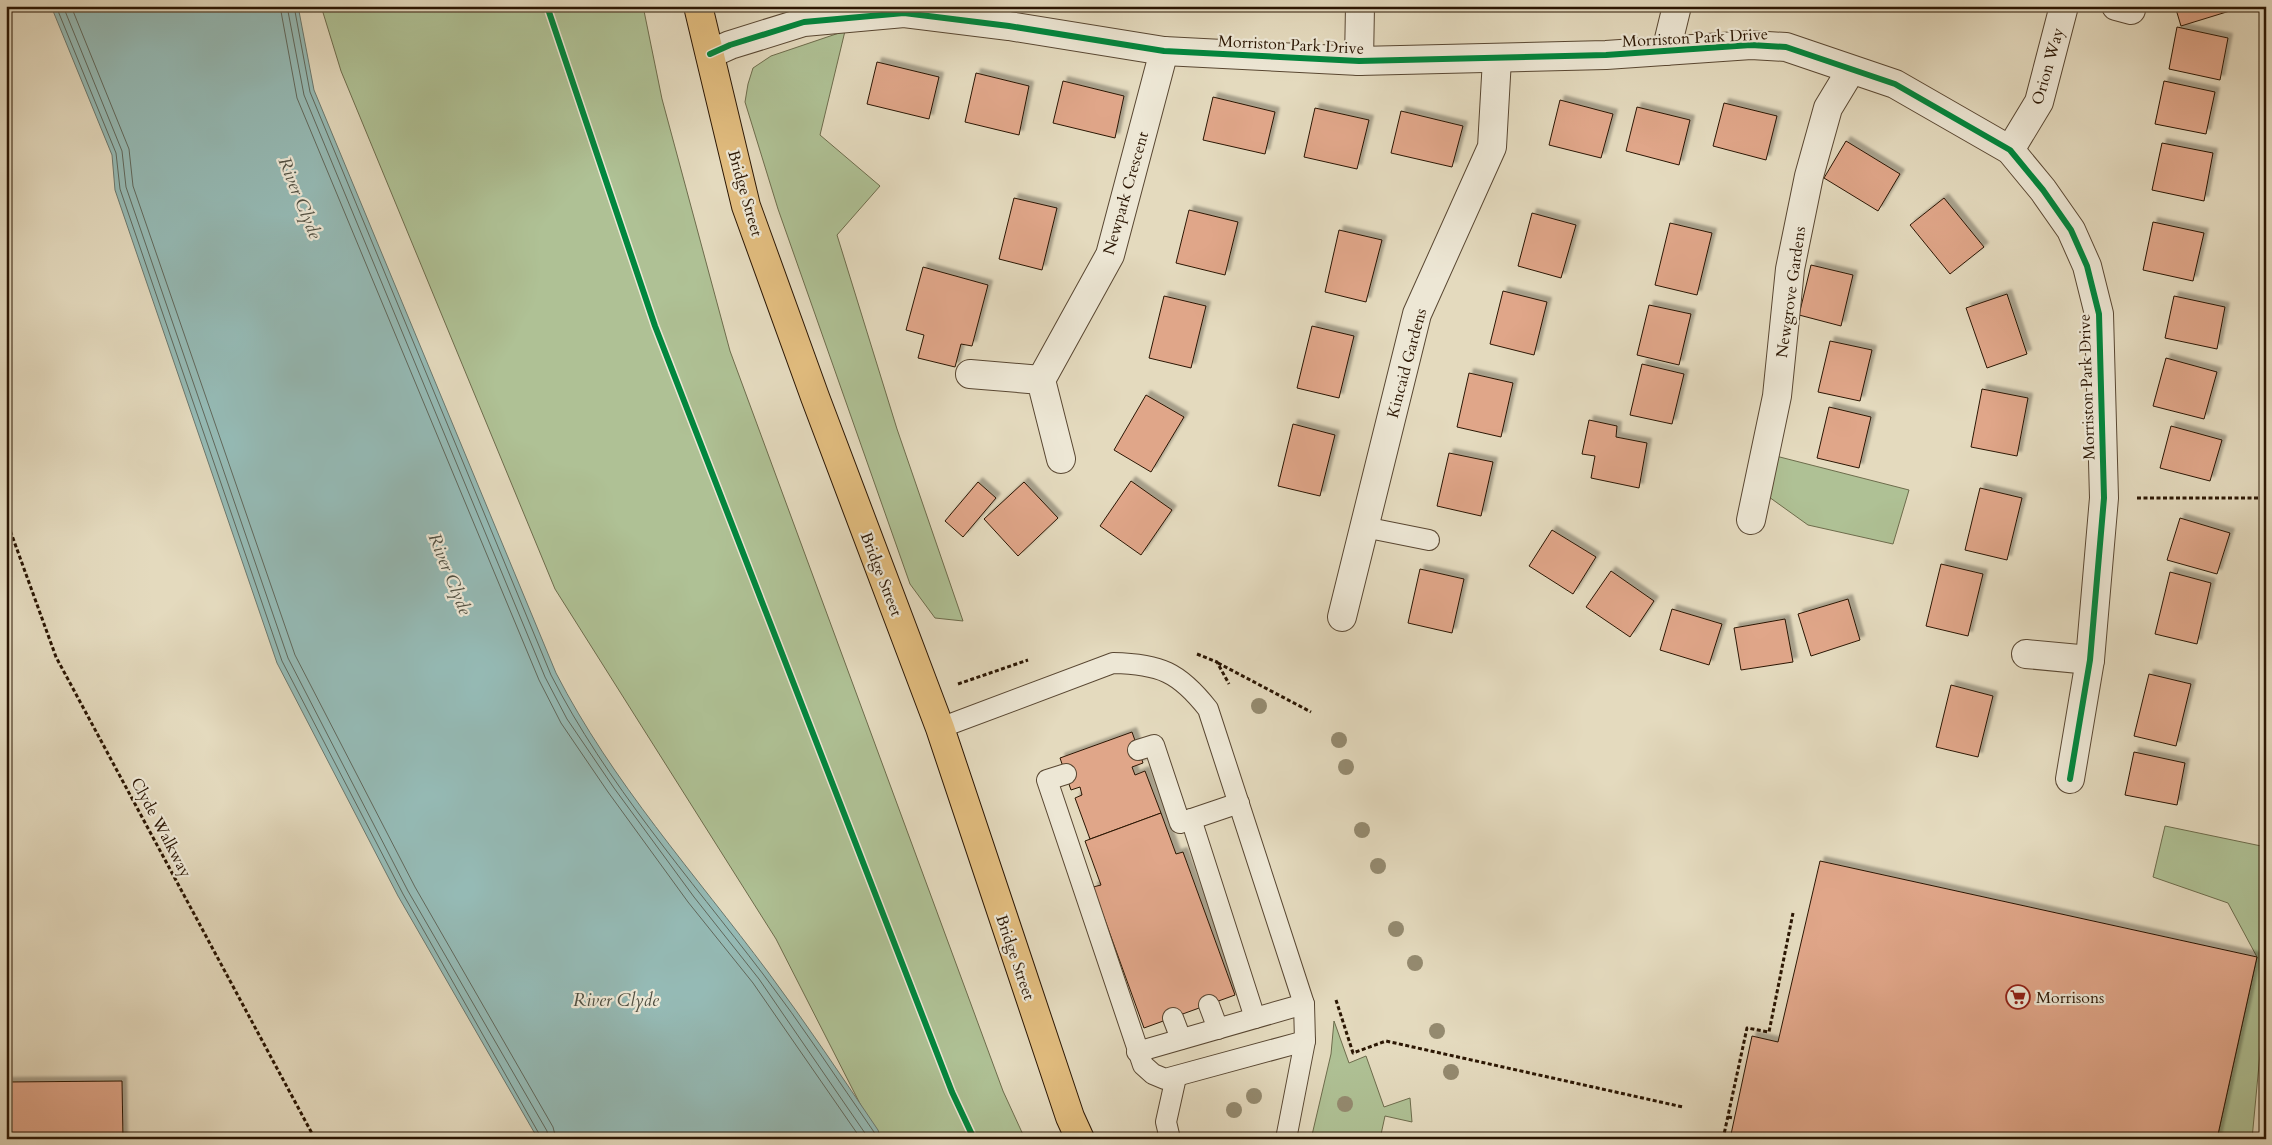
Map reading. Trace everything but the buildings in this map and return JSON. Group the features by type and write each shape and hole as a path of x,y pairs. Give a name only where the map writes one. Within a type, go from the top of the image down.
{"main road":[{"name":"Bridge Street","path":"698,6 746,206 815,397 940,728 1070,1117 1080,1139"}],"street":[{"path":"1359,61 1360,6"},
{"path":"1666,51 1677,6"},
{"name":"Orion Way","path":"2010,150 2040,102 2064,6"},
{"name":"Morriston Park Drive","path":"710,54 730,45 804,22 904,13 1011,16 1164,52 1359,61 1498,59 1751,45 1786,47 1895,84 2010,150 2043,190 2071,230 2087,266 2099,314 2104,498 2090,660 2070,779"},
{"name":"Newpark Crescent","path":"1041,380 1110,255 1164,52"},
{"name":"Kincaid Gardens","path":"1342,617 1417,314 1492,147 1498,59"},
{"name":"Newgrove Gardens","path":"1751,520 1777,396 1790,269 1809,176 1828,108 1851,70"},
{"path":"970,374 1041,380 1061,459"},
{"path":"2026,654 2090,660"}],"lane":[{"path":"1364,527 1429,540"},
{"path":"940,728 1113,663 1141,664 1167,672 1190,687 1208,709 1304,1004 1305,1041 1286,1139"},
{"path":"1138,750 1154,744 1179,823 1255,1018"},
{"path":"1066,774 1047,780 1082,859 1137,1052 1143,1065 1153,1074 1165,1079 1305,1041"},
{"path":"1179,823 1239,803"},
{"path":"1137,1052 1304,1004"},
{"path":"1209,1005 1218,1029"},
{"path":"1173,1018 1181,1039"},
{"path":"1170,1139 1166,1122 1176,1077"}],"path":[{"path":"2104,498 2266,498"},
{"path":"1190,651 1217,662 1311,712"},
{"path":"928,696 986,673 1037,658"},
{"path":"1217,662 1230,687"},
{"path":"1723,1139 1747,1028 1769,1032 1794,913"},
{"path":"1333,993 1353,1053 1386,1041 1683,1107"},
{"path":"1728,1117 1734,1118"}],"green space":[{"path":"321,6 643,6 662,99 730,351 1003,1091 1025,1139 878,1139 776,939 555,589 341,71"},
{"path":"845,31 820,135 880,186 837,235 897,429 963,621 935,618 910,584 778,209 745,102 753,68 771,56"},
{"path":"1768,454 1909,490 1893,544 1808,525 1769,497"},
{"path":"2165,826 2266,847 2266,990 2252,1139 2217,1139 2257,957 2228,903 2153,877"},
{"path":"1334,1021 1349,1063 1366,1056 1384,1107 1410,1098 1412,1122 1385,1116 1380,1139 1326,1139 1312,1135 1331,1054"}],"water":[{"name":"River Clyde","path":"51,6 298,6 314,90 556,673 602,752 628,790 782,991 878,1130 881,1139 538,1139 398,896 277,663 115,190 112,155"}],"cycle path":[{"path":"547,6 655,326 952,1092 974,1139"},
{"path":"710,54 730,45 804,22 904,13 1009,26 1164,51 1359,61 1606,55 1751,45 1786,47 1895,84 2010,150 2043,190 2071,230 2087,266 2099,314 2104,498 2090,660 2070,779"}],"place":[{"name":"Morrisons","path":"2018,997"}]}
